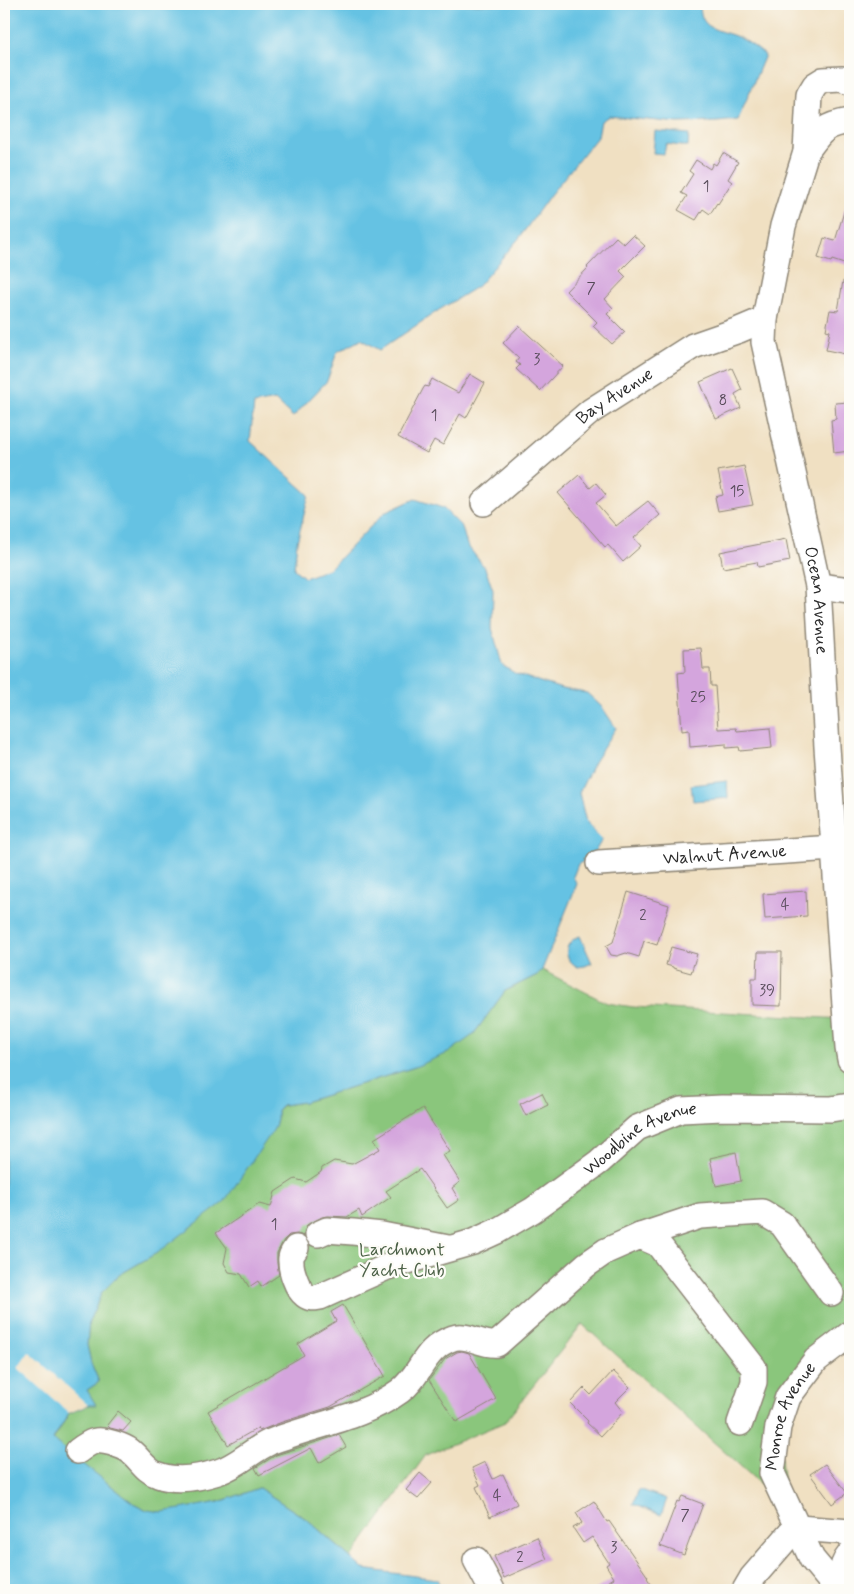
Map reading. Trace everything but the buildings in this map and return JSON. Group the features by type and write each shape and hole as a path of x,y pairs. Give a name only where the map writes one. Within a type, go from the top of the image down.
{"street":[{"path":"806,152 809,95 815,85 823,80 842,79 850,82"},
{"path":"806,152 825,128 850,121"},
{"name":"Ocean Avenue","path":"806,152 783,226 765,319 764,342 818,586 842,848 848,1048 850,1059"},
{"name":"Bay Avenue","path":"484,503 591,411 693,346 765,319"},
{"path":"818,586 850,590"},
{"name":"Walnut Avenue","path":"599,863 842,848"},
{"name":"Woodbine Avenue","path":"296,1248 290,1257 299,1288 305,1295 311,1298 320,1297 387,1267 473,1242 497,1231 533,1210 599,1162 637,1128 682,1110 722,1108 831,1109 850,1106"},
{"path":"78,1451 93,1441 102,1440 128,1450 147,1469 158,1475 176,1479 201,1477 220,1471 269,1443 377,1405 402,1390 412,1379 422,1362 440,1344 455,1337 469,1338 490,1345 496,1344 586,1264 606,1251 640,1236 700,1216 762,1212 782,1224 831,1293"},
{"name":"Woodbine Avenue","path":"318,1234 327,1230 382,1235 453,1248"},
{"path":"640,1236 658,1244 754,1368 754,1382 740,1423"},
{"name":"Monroe Avenue","path":"838,1590 812,1559 772,1473 778,1427 788,1397 816,1360 850,1334"},
{"path":"745,1590 752,1578 790,1534 798,1528 850,1532"},
{"path":"845,1590 841,1573 850,1554"},
{"path":"476,1560 492,1590"}],"green space":[{"name":"Larchmont Yacht Club","path":"542,970 607,1003 633,1007 843,1019 850,1070 850,1331 777,1422 786,1507 582,1324 505,1422 426,1455 351,1558 309,1521 259,1488 203,1506 158,1512 147,1510 133,1503 53,1441 69,1413 89,1405 87,1390 99,1382 91,1363 87,1345 89,1321 102,1292 119,1275 160,1251 277,1120 277,1110 283,1105 304,1102 415,1067 473,1035 505,991 537,975"}],"water":[{"path":"4,4 697,4 700,5 701,14 708,25 742,39 765,55 738,120 678,123 609,116 601,121 598,136 550,195 520,237 478,286 380,350 361,339 337,352 327,381 293,417 275,400 254,404 250,441 309,495 297,542 294,569 305,578 330,568 384,513 415,499 443,508 462,527 467,545 485,568 493,590 492,628 502,665 516,674 562,689 587,693 602,707 616,728 594,762 579,793 586,822 602,840 591,858 578,864 573,877 577,884 542,970 537,975 505,991 473,1035 448,1053 415,1067 304,1102 282,1105 277,1110 277,1120 274,1129 224,1202 160,1251 119,1275 102,1292 89,1321 87,1345 91,1363 99,1382 87,1390 96,1405 89,1405 69,1413 53,1440 133,1503 147,1510 162,1512 219,1502 259,1488 309,1521 363,1569 437,1579 442,1590 4,1590"},
{"path":"655,131 689,134 688,146 666,144 664,154 653,153"},
{"path":"727,781 728,798 693,801 691,785"},
{"path":"580,936 592,963 578,967 569,959 567,950 571,942"},
{"path":"639,1489 667,1499 661,1515 633,1504"}],"pier":[{"path":"29,1352 88,1405 69,1413 18,1368"}]}
